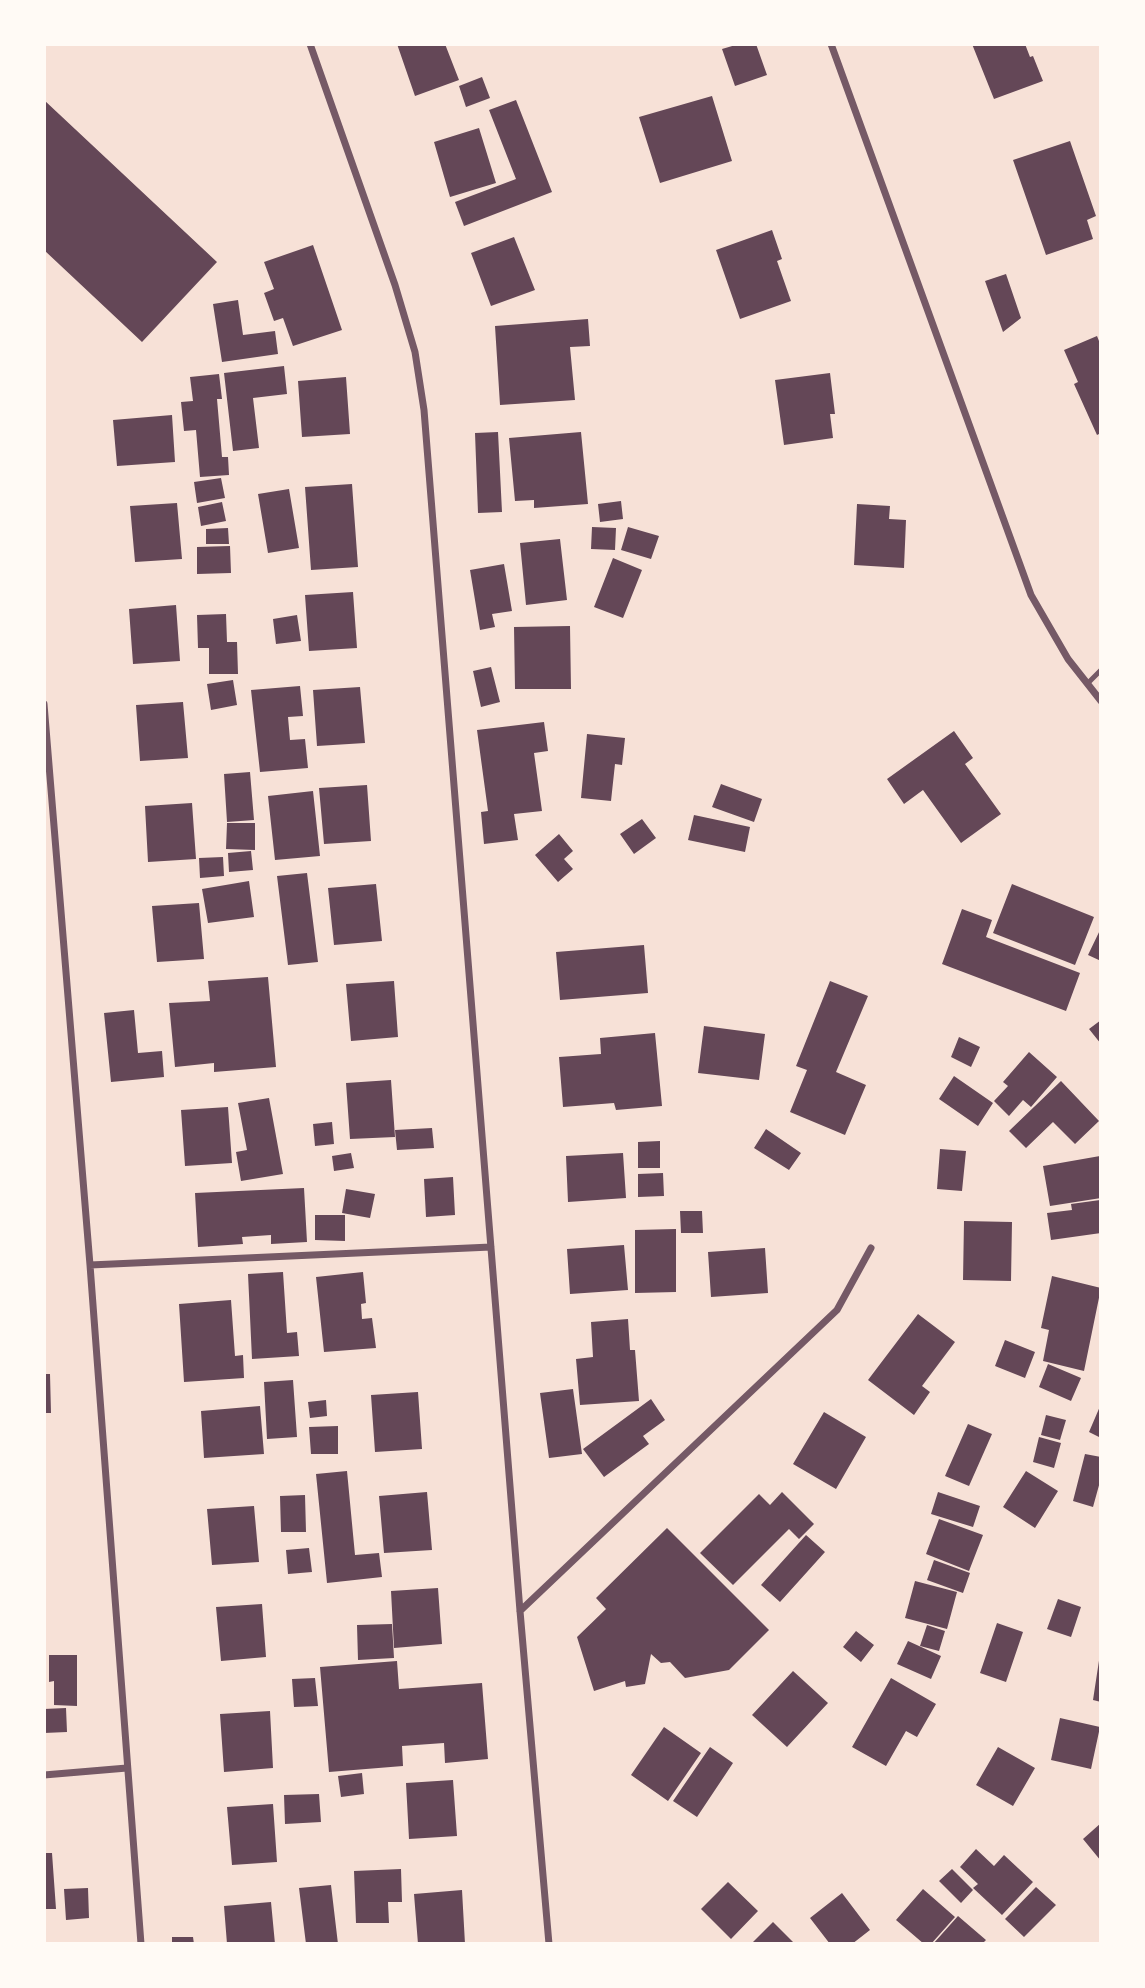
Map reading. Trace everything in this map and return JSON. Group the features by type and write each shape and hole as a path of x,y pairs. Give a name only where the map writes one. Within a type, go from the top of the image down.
{"street":[{"path":"310,44 395,285 415,352 425,410 549,1944"},
{"path":"831,44 1031,595 1068,659 1101,701"},
{"path":"44,704 90,1265 141,1944"},
{"path":"90,1265 491,1247"},
{"path":"520,1611 837,1310 872,1248"},
{"path":"44,1775 127,1768"}],"lane":[{"path":"1087,684 1101,670"}],"building":[{"path":"397,44 445,44 459,80 415,96"},
{"path":"739,44 756,44 767,75 735,86 722,49"},
{"path":"972,44 1025,44 1043,81 994,99"},
{"path":"482,77 490,98 466,107 459,86"},
{"path":"712,96 732,161 660,183 639,117"},
{"path":"44,100 217,262 142,342 44,250"},
{"path":"516,100 552,192 464,226 455,202 516,179 489,110"},
{"path":"479,128 496,183 450,197 434,142"},
{"path":"1070,141 1096,216 1087,220 1093,239 1046,255 1013,160"},
{"path":"772,230 782,259 777,261 791,301 740,319 716,250"},
{"path":"514,237 535,290 491,306 471,253"},
{"path":"313,245 342,330 293,346 283,318 274,321 264,293 274,289 264,262"},
{"path":"1006,274 1021,318 1003,332 985,281"},
{"path":"238,300 243,335 275,331 278,354 222,362 213,304"},
{"path":"588,319 590,346 570,347 575,400 500,405 495,326"},
{"path":"1097,336 1101,346 1101,433 1097,435 1074,384 1078,382 1064,350"},
{"path":"284,366 287,394 253,398 259,448 233,451 224,373"},
{"path":"830,373 835,414 830,414 833,438 784,445 775,380"},
{"path":"219,374 222,399 217,399 222,457 228,457 229,475 200,477 196,430 184,431 181,402 193,401 190,377"},
{"path":"346,377 350,434 302,437 298,381"},
{"path":"172,415 175,462 117,466 113,420"},
{"path":"498,432 502,512 478,513 475,433"},
{"path":"581,432 588,504 534,508 534,500 515,501 509,438"},
{"path":"221,478 225,498 197,503 194,482"},
{"path":"352,484 358,567 311,570 305,487"},
{"path":"289,489 299,548 268,553 258,494"},
{"path":"621,501 623,519 600,522 598,504"},
{"path":"222,502 226,521 201,526 198,507"},
{"path":"177,503 182,559 135,562 130,506"},
{"path":"857,504 890,506 889,519 906,520 904,568 854,565"},
{"path":"592,527 616,528 615,550 591,549"},
{"path":"628,527 659,536 651,559 621,550"},
{"path":"228,528 229,544 206,544 206,529"},
{"path":"560,539 567,600 526,605 520,543"},
{"path":"230,546 231,573 197,574 197,547"},
{"path":"613,558 642,570 623,618 594,607"},
{"path":"504,564 512,611 492,614 495,627 480,630 470,570"},
{"path":"353,592 357,648 309,651 305,595"},
{"path":"176,605 180,661 133,664 129,609"},
{"path":"226,614 227,642 237,642 238,674 209,674 209,648 198,648 197,615"},
{"path":"297,615 301,641 276,644 273,619"},
{"path":"570,626 571,689 515,689 514,627"},
{"path":"491,667 500,702 481,707 473,671"},
{"path":"233,680 237,705 211,710 207,684"},
{"path":"300,686 303,716 288,717 290,740 305,739 308,768 260,772 251,690"},
{"path":"360,687 365,743 317,746 313,690"},
{"path":"183,702 188,758 140,761 136,705"},
{"path":"544,722 548,751 534,753 542,811 514,814 518,840 484,844 481,812 488,811 477,730"},
{"path":"954,731 973,758 965,764 1001,814 961,843 923,790 904,804 887,779"},
{"path":"587,734 625,738 622,765 615,764 611,801 581,798"},
{"path":"250,772 254,820 227,822 224,774"},
{"path":"721,784 762,799 754,822 712,807"},
{"path":"367,785 371,841 324,844 319,788"},
{"path":"313,791 320,856 275,860 268,796"},
{"path":"192,803 196,859 148,862 145,806"},
{"path":"694,815 750,827 745,852 688,840"},
{"path":"642,819 656,838 634,854 620,834"},
{"path":"227,823 255,823 255,850 226,849"},
{"path":"559,834 573,851 564,859 573,869 558,882 535,855"},
{"path":"251,851 253,870 229,872 228,853"},
{"path":"223,857 224,876 200,878 199,858"},
{"path":"307,873 318,962 288,965 277,876"},
{"path":"249,881 254,917 208,923 202,889"},
{"path":"376,884 382,941 334,945 328,888"},
{"path":"1012,884 1094,917 1075,965 993,933"},
{"path":"199,903 204,959 157,962 152,906"},
{"path":"962,909 992,920 986,937 1080,973 1066,1011 942,964"},
{"path":"1101,928 1101,961 1088,955"},
{"path":"644,945 648,993 560,1000 556,952"},
{"path":"268,977 276,1067 214,1072 214,1063 175,1067 169,1003 210,1001 208,981"},
{"path":"394,981 398,1037 351,1041 346,984"},
{"path":"830,981 868,996 836,1072 866,1085 845,1135 790,1112 807,1070 796,1066"},
{"path":"134,1010 138,1053 162,1051 164,1077 111,1082 104,1013"},
{"path":"1101,1020 1101,1044 1089,1029"},
{"path":"704,1026 765,1034 759,1080 698,1073"},
{"path":"655,1033 662,1106 616,1110 614,1103 563,1107 559,1057 601,1054 600,1038"},
{"path":"959,1037 980,1047 971,1067 951,1057"},
{"path":"1029,1052 1057,1077 1031,1107 1023,1100 1009,1116 994,1101 1008,1086 1003,1082"},
{"path":"954,1076 993,1103 978,1126 939,1099"},
{"path":"391,1080 395,1137 350,1139 346,1083"},
{"path":"1061,1081 1099,1121 1075,1144 1053,1122 1026,1148 1009,1131"},
{"path":"269,1098 283,1174 241,1181 236,1152 247,1150 238,1103"},
{"path":"228,1107 232,1163 185,1166 181,1110"},
{"path":"332,1122 334,1144 315,1146 313,1124"},
{"path":"432,1128 434,1148 397,1150 395,1130"},
{"path":"766,1129 801,1153 789,1170 754,1148"},
{"path":"660,1141 660,1168 638,1168 638,1142"},
{"path":"940,1149 966,1151 962,1191 937,1189"},
{"path":"351,1153 354,1168 334,1171 332,1156"},
{"path":"623,1153 626,1198 568,1202 566,1156"},
{"path":"1100,1156 1101,1198 1050,1206 1043,1166"},
{"path":"663,1173 664,1196 638,1197 638,1174"},
{"path":"453,1177 455,1215 426,1217 424,1179"},
{"path":"304,1188 307,1242 271,1244 271,1235 242,1237 243,1244 198,1247 195,1193"},
{"path":"346,1189 375,1194 370,1218 342,1213"},
{"path":"1100,1200 1101,1233 1051,1240 1047,1213 1072,1210 1071,1204"},
{"path":"680,1211 702,1211 703,1233 681,1233"},
{"path":"315,1215 345,1215 345,1241 315,1240"},
{"path":"964,1221 1012,1222 1011,1281 963,1280"},
{"path":"676,1229 676,1292 635,1293 635,1230"},
{"path":"624,1245 628,1290 570,1294 567,1249"},
{"path":"765,1248 768,1293 711,1297 708,1252"},
{"path":"283,1272 287,1333 297,1332 299,1356 252,1359 248,1274"},
{"path":"363,1272 366,1303 361,1304 362,1319 372,1318 376,1348 324,1352 316,1277"},
{"path":"1052,1276 1101,1288 1084,1371 1043,1361 1049,1330 1041,1328"},
{"path":"231,1300 235,1356 243,1355 244,1378 184,1382 179,1304"},
{"path":"918,1314 955,1342 922,1386 930,1392 914,1415 868,1380"},
{"path":"628,1319 630,1350 635,1350 639,1401 580,1405 576,1359 593,1357 591,1322"},
{"path":"1005,1340 1035,1352 1025,1378 995,1366"},
{"path":"1048,1364 1081,1378 1071,1401 1039,1387"},
{"path":"44,1374 50,1374 51,1413 44,1413"},
{"path":"293,1380 297,1437 267,1439 264,1382"},
{"path":"573,1389 582,1454 549,1458 540,1393"},
{"path":"418,1392 422,1449 375,1452 371,1395"},
{"path":"651,1399 665,1420 643,1436 649,1444 604,1477 583,1449"},
{"path":"326,1400 327,1416 310,1418 308,1402"},
{"path":"1101,1404 1101,1438 1089,1432"},
{"path":"260,1406 264,1454 204,1458 201,1411"},
{"path":"824,1412 866,1437 836,1489 793,1464"},
{"path":"1046,1415 1066,1420 1060,1440 1041,1435"},
{"path":"968,1424 992,1434 969,1486 945,1476"},
{"path":"338,1426 338,1454 311,1454 309,1427"},
{"path":"1039,1437 1061,1443 1054,1468 1033,1462"},
{"path":"1085,1454 1101,1457 1101,1478 1093,1507 1073,1501"},
{"path":"347,1471 355,1555 379,1553 382,1577 327,1583 316,1474"},
{"path":"1026,1471 1058,1491 1035,1528 1003,1507"},
{"path":"427,1492 432,1550 384,1553 379,1496"},
{"path":"782,1492 814,1524 799,1539 789,1529 733,1585 700,1553 759,1494 770,1505"},
{"path":"938,1492 980,1506 973,1527 931,1514"},
{"path":"305,1495 306,1532 281,1532 280,1496"},
{"path":"254,1506 259,1562 212,1565 207,1509"},
{"path":"939,1519 983,1535 969,1571 926,1554"},
{"path":"667,1528 769,1630 729,1670 685,1678 670,1662 661,1663 651,1654 645,1684 626,1687 625,1681 594,1691 577,1637 606,1609 596,1598"},
{"path":"806,1535 825,1552 780,1602 761,1585"},
{"path":"309,1548 312,1572 288,1574 286,1550"},
{"path":"934,1560 970,1573 963,1593 927,1580"},
{"path":"915,1581 957,1592 947,1629 905,1618"},
{"path":"438,1588 442,1644 394,1648 391,1591"},
{"path":"1058,1599 1081,1607 1071,1637 1047,1629"},
{"path":"262,1604 266,1657 221,1661 216,1607"},
{"path":"997,1623 1023,1632 1006,1682 980,1673"},
{"path":"392,1624 394,1658 358,1660 357,1625"},
{"path":"927,1625 945,1631 939,1651 920,1646"},
{"path":"856,1631 874,1645 861,1662 843,1647"},
{"path":"908,1641 941,1656 931,1679 897,1664"},
{"path":"1101,1654 1101,1702 1093,1700"},
{"path":"49,1655 77,1655 77,1706 54,1705 54,1681 49,1682"},
{"path":"397,1661 399,1689 482,1683 488,1759 445,1763 444,1743 402,1746 403,1766 329,1772 320,1667"},
{"path":"793,1671 828,1703 787,1747 752,1715"},
{"path":"315,1678 318,1706 294,1707 292,1679"},
{"path":"891,1678 936,1704 917,1737 906,1731 886,1766 852,1747"},
{"path":"66,1708 67,1732 44,1733 44,1709"},
{"path":"270,1711 273,1768 224,1772 220,1714"},
{"path":"1060,1718 1100,1727 1091,1769 1051,1760"},
{"path":"664,1727 701,1753 668,1801 631,1775"},
{"path":"710,1747 733,1763 697,1817 673,1801"},
{"path":"998,1747 1035,1768 1013,1806 976,1785"},
{"path":"362,1773 364,1794 341,1797 338,1776"},
{"path":"453,1780 457,1836 409,1839 406,1783"},
{"path":"319,1794 321,1822 285,1824 284,1795"},
{"path":"273,1804 277,1862 232,1865 227,1807"},
{"path":"1101,1823 1101,1861 1083,1839"},
{"path":"976,1849 994,1866 1004,1855 1033,1882 1002,1915 973,1888 978,1884 960,1867"},
{"path":"44,1853 52,1853 56,1909 44,1909"},
{"path":"401,1869 402,1902 388,1902 389,1923 356,1923 354,1871"},
{"path":"952,1869 973,1890 961,1903 939,1881"},
{"path":"728,1882 758,1911 731,1939 701,1909"},
{"path":"331,1885 338,1944 306,1944 299,1888"},
{"path":"1036,1887 1056,1905 1024,1937 1005,1919"},
{"path":"88,1888 89,1918 66,1920 64,1889"},
{"path":"923,1889 955,1917 931,1944 924,1944 896,1920"},
{"path":"462,1890 465,1944 418,1944 414,1894"},
{"path":"842,1893 870,1930 852,1944 830,1944 810,1918"},
{"path":"271,1902 275,1944 227,1944 224,1906"},
{"path":"958,1916 986,1940 982,1944 933,1944"},
{"path":"773,1922 795,1944 751,1944"},
{"path":"172,1937 193,1937 194,1944 172,1944"}]}
